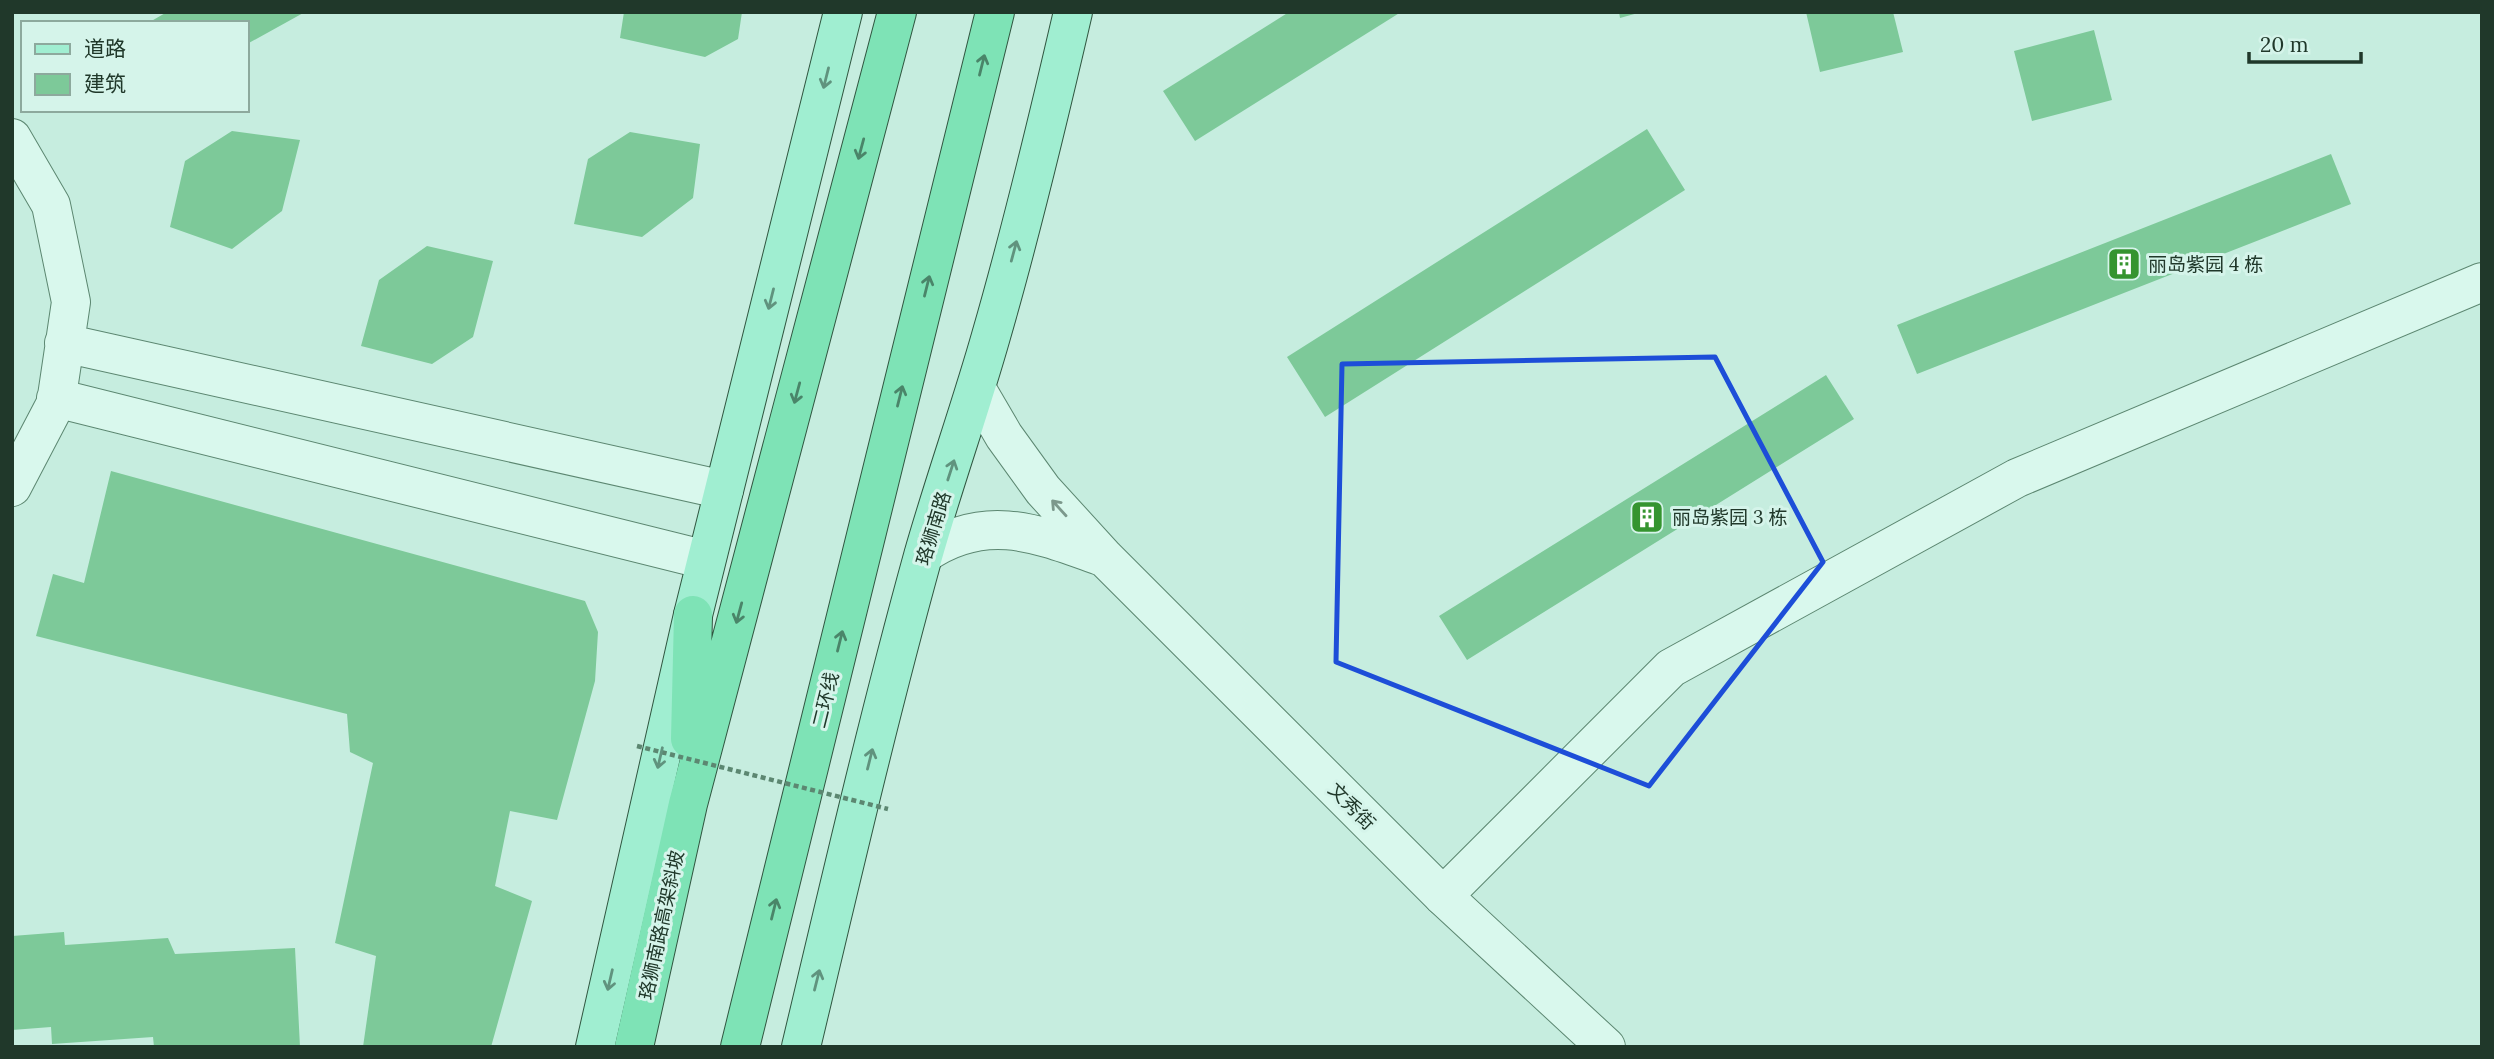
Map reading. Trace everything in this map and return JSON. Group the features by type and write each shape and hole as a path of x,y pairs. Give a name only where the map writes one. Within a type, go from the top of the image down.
{"highway":[{"path":"688,804 897,12"},
{"name":"二环线","path":"740,1047 995,12"},
{"path":"688,804 693,615"},
{"name":"珞狮南路高架斜坡","path":"634,1047 688,804"}],"main road":[{"path":"595,1047 706,560 843,12"},
{"name":"珞狮南路","path":"800,1047 872,750 924,554 976,388 1049,118 1073,12"}],"street":[{"path":"12,138 51,205 71,302 56,403 12,487"},
{"path":"1443,896 1671,668 2017,478 2482,282"},
{"path":"64,343 724,490"},
{"name":"文秀街","path":"976,388 1004,436 1043,490 1105,558 1443,896 1605,1047"},
{"path":"56,398 706,560"},
{"name":"文秀街","path":"924,554 953,537 969,532 1005,529 1050,538 1105,558"}],"path":[{"path":"637,746 888,809"}],"highlighted area":[{"path":"1715,357 1823,562 1649,786 1336,662 1342,364"}],"building":[{"path":"167,12 305,12 248,43 248,21 151,21"},
{"path":"624,12 742,12 738,39 705,57 620,38"},
{"path":"1289,12 1401,12 1195,141 1163,91"},
{"path":"1619,12 1638,12 1638,13 1620,18"},
{"path":"1806,12 1893,12 1903,52 1820,72"},
{"path":"2094,30 2112,100 2032,121 2014,51"},
{"path":"1647,129 1685,190 1325,417 1287,357"},
{"path":"232,131 300,140 282,211 232,249 170,227 185,161"},
{"path":"630,132 700,144 693,198 642,237 574,224 588,159"},
{"name":"丽岛紫园 4 栋","path":"2331,154 2351,204 1917,374 1897,325"},
{"path":"427,246 493,261 473,337 432,364 361,346 379,280"},
{"name":"丽岛紫园 3 栋","path":"1826,375 1854,419 1467,660 1439,616"},
{"path":"111,471 585,601 598,632 595,681 557,820 510,811 495,886 532,901 491,1047 363,1047 376,956 335,943 373,763 350,752 347,714 36,636 53,574 84,583"},
{"path":"64,932 65,945 168,938 175,954 295,948 300,1047 154,1047 153,1037 52,1044 51,1027 12,1030 12,936"}],"place":[{"name":"丽岛紫园 4 栋","path":"2124,264"},
{"name":"丽岛紫园 3 栋","path":"1647,517"}]}
